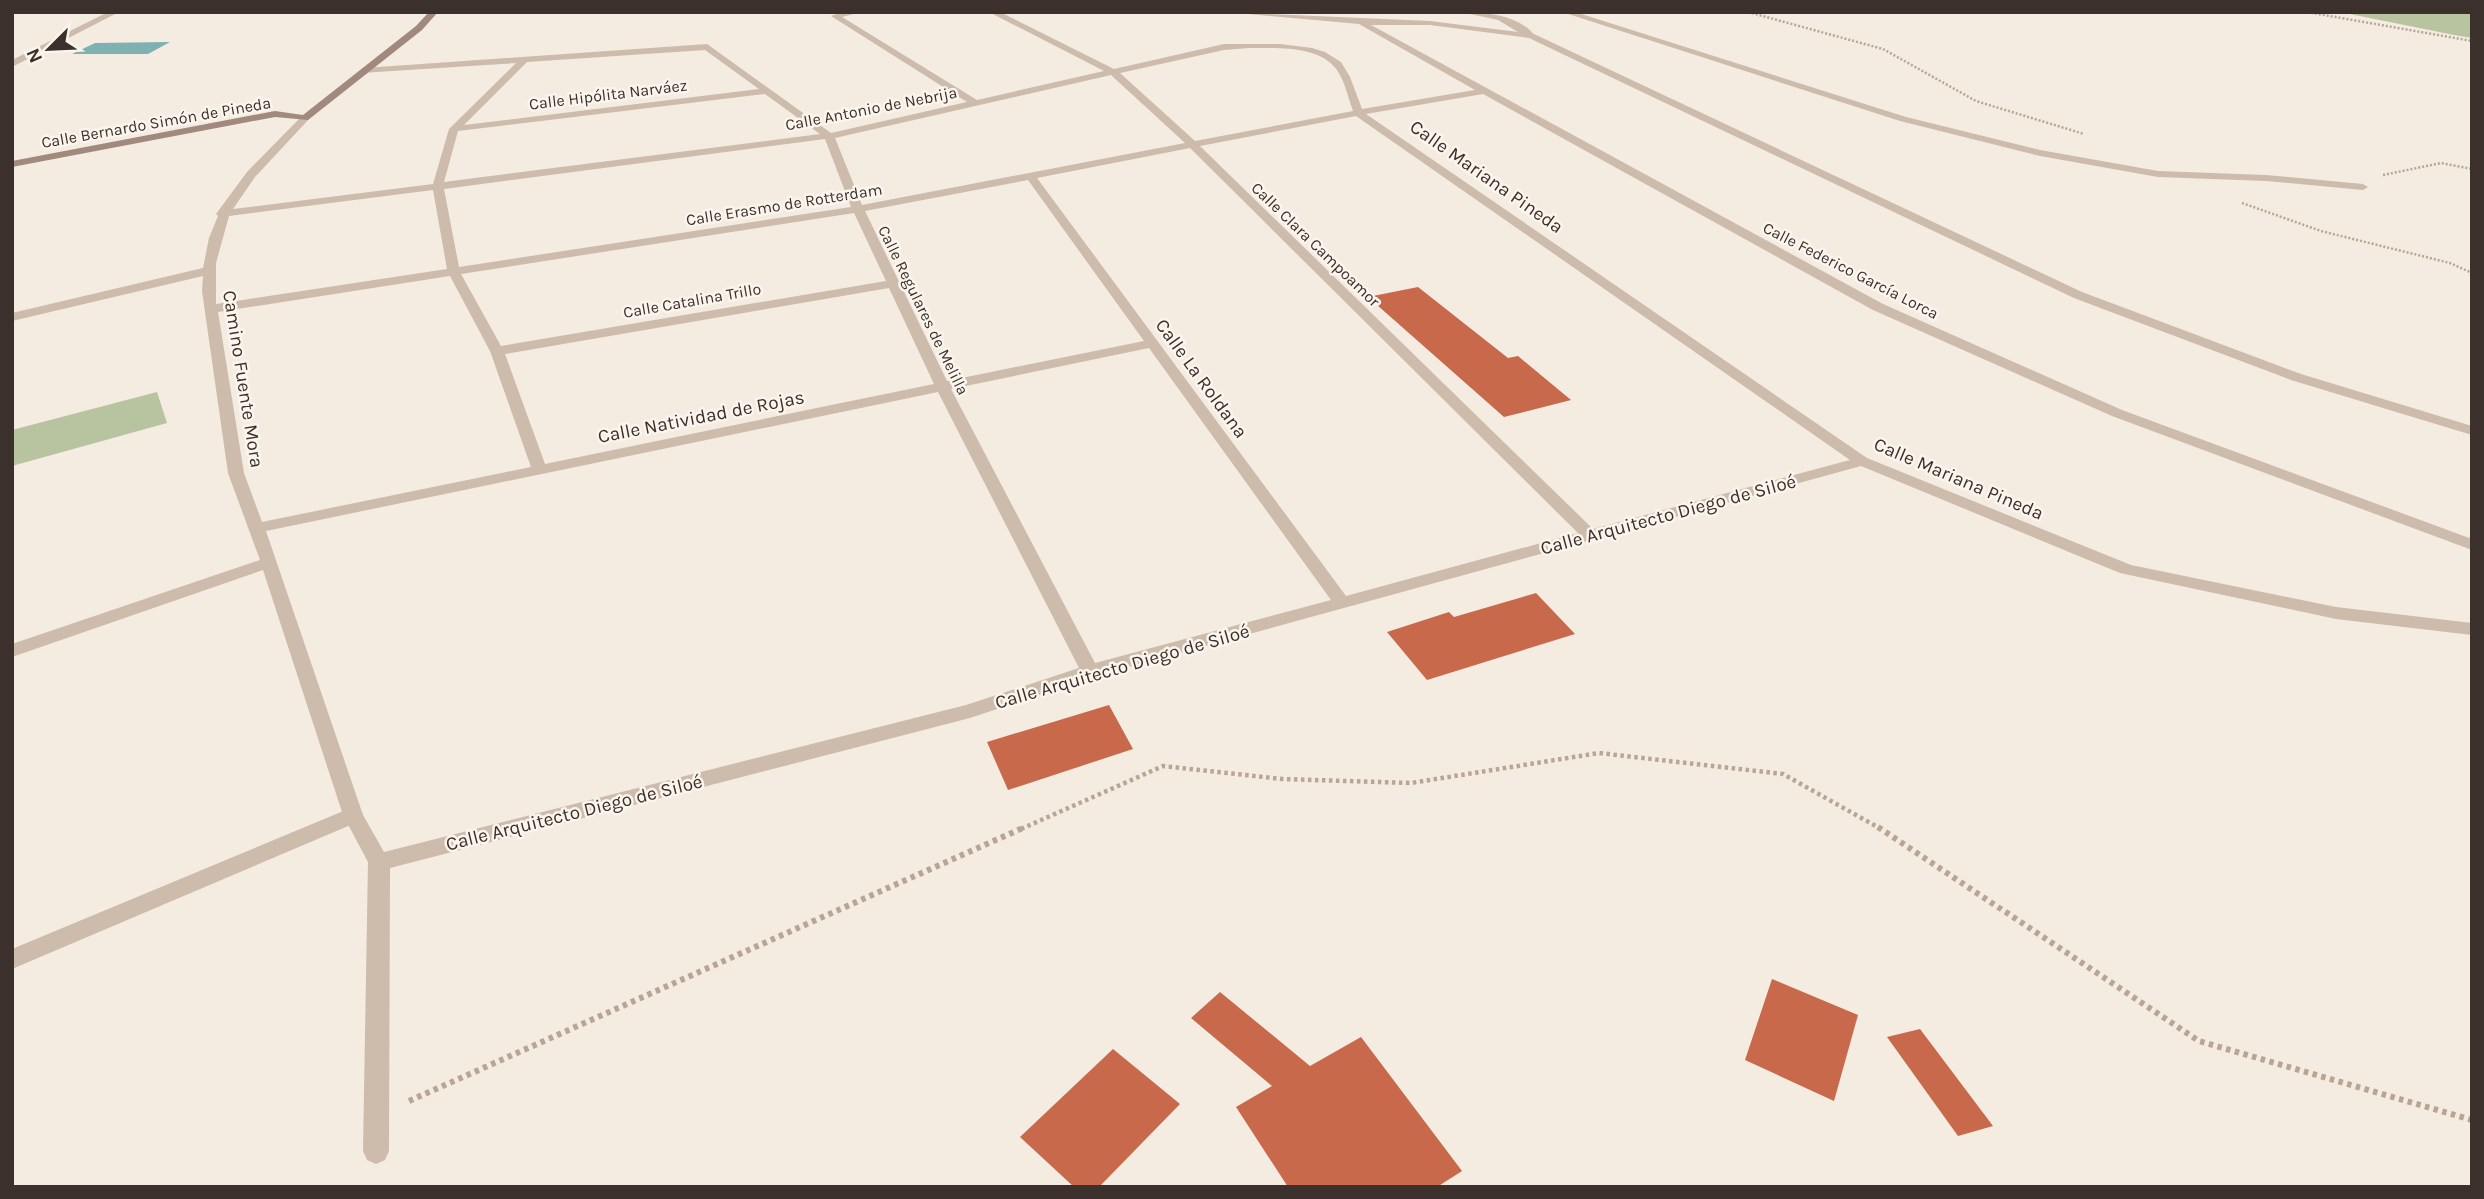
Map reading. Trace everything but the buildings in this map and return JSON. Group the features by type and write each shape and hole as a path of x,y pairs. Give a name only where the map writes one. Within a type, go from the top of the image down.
{"street":[{"path":"12,64 115,12"},
{"name":"Camino Fuente Mora","path":"379,862 353,815 269,562 236,473 211,309 208,271 222,214 259,164 305,118 419,28 434,12"},
{"path":"857,12 835,16 975,103"},
{"name":"Calle Clara Campoamor","path":"993,12 1113,72 1191,143 1590,535"},
{"name":"Calle Federico García Lorca","path":"1230,12 1359,22 1878,307 2117,413 2472,545"},
{"path":"1465,12 1500,18 1531,36"},
{"path":"1566,12 1903,119 2040,153 2158,174 2266,178 2363,187"},
{"path":"1359,22 1430,23 1531,36 2078,295 2296,377 2472,431"},
{"name":"Calle Antonio de Nebrija","path":"222,214 829,136 1224,47 1263,45 1302,49 1331,58 1345,75 1358,113"},
{"path":"364,71 707,47 829,136"},
{"path":"526,58 454,129 438,186 454,272 497,351 539,468"},
{"name":"Calle Hipólita Narváez","path":"454,129 766,91"},
{"path":"1358,113 1485,92"},
{"name":"Calle Erasmo de Rotterdam","path":"211,309 858,209 1358,113"},
{"name":"Calle Mariana Pineda","path":"1358,113 1862,461 2126,569 2336,613 2472,629"},
{"name":"Calle Bernardo Simón de Pineda","path":"12,164 275,114 305,118"},
{"name":"Calle Regulares de Melilla","path":"829,136 858,209 943,388 1090,671"},
{"name":"Calle La Roldana","path":"1030,175 1342,603"},
{"path":"12,317 208,271"},
{"name":"Calle Catalina Trillo","path":"497,351 894,284"},
{"name":"Calle Natividad de Rojas","path":"256,528 1153,344"},
{"name":"Calle Arquitecto Diego de Siloé","path":"379,862 970,711 1090,671 1862,461"},
{"path":"12,652 269,562"},
{"path":"12,959 353,815"},
{"path":"376,1151 379,862"}],"path":[{"path":"1748,12 1883,49 1976,101 2085,135"},
{"path":"2307,12 2472,41"},
{"path":"2231,199 2321,231 2450,263 2472,273"},
{"path":"376,1116 1163,766 1282,779 1410,783 1599,753 1783,774 1902,841 2199,1041 2472,1120"}],"green space":[{"path":"2340,12 2472,12 2472,38 2454,35"},
{"path":"157,392 167,423 12,466 12,430"}],"water":[{"path":"170,42 148,54 72,54 95,43"}]}
